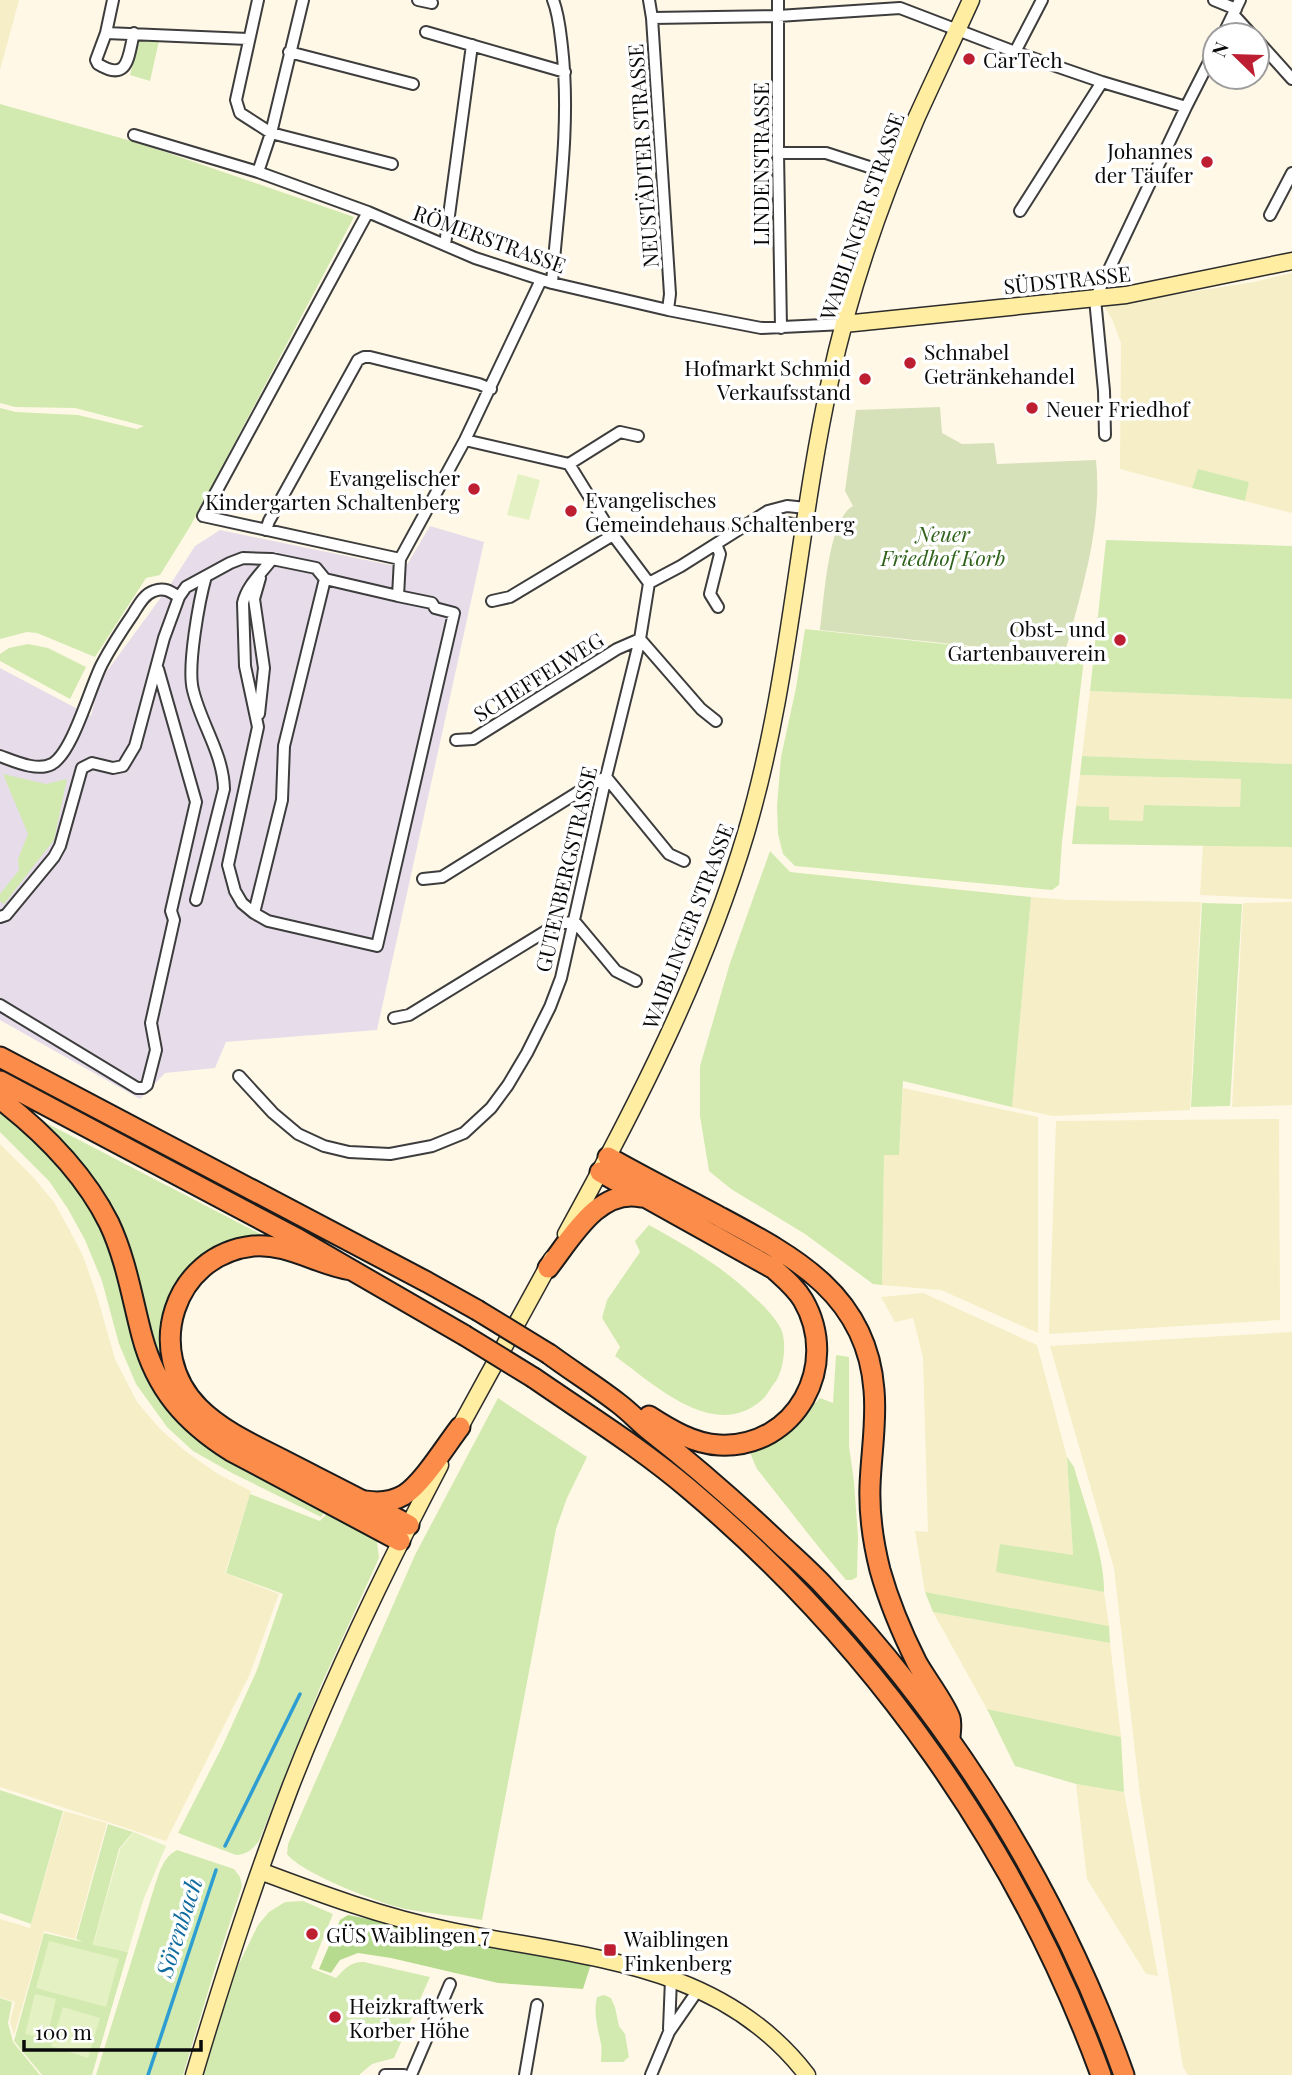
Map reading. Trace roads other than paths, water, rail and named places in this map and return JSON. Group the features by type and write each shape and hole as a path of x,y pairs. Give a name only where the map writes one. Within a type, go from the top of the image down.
{"highway":[{"path":"0,1057 477,1310 549,1354 621,1405 703,1472 824,1586 885,1657 950,1741 990,1800 1030,1867 1089,1986 1124,2075"},
{"path":"0,1081 216,1195 464,1335 534,1378 646,1454 738,1532 810,1602 870,1672 933,1754 1012,1879 1070,1996 1101,2075"},
{"path":"0,1099 56,1148 96,1201 121,1252 149,1360 174,1403 189,1421 206,1436 231,1451 405,1532"},
{"path":"604,1164 649,1198 774,1269 802,1298 815,1329 818,1350 816,1369 803,1403 774,1431 756,1439 717,1445 698,1441 621,1405"},
{"path":"604,1164 765,1241 795,1260 821,1280 853,1322 871,1369 874,1391 870,1487 875,1548 888,1598 901,1629 918,1665 950,1719 950,1741"},
{"path":"548,1268 593,1212 604,1203 622,1196 637,1195 649,1198"},
{"path":"351,1270 332,1267 274,1247 254,1246 223,1255 196,1274 184,1289 172,1318 170,1335 174,1366 180,1382 198,1407 213,1420 248,1442 362,1501 405,1532"},
{"path":"362,1501 391,1500 408,1492 460,1427"}],"street":[{"path":"113,0 106,33 96,60 101,66 118,71 123,69 127,64 134,33"},
{"path":"258,0 236,100 240,113 271,133 392,164"},
{"path":"258,172 271,133 303,0"},
{"path":"418,0 432,4"},
{"path":"398,596 400,559 466,440 547,282 563,138 565,72 558,11 553,0"},
{"name":"NEUSTÄDTER STRASSE","path":"649,0 670,293 668,310"},
{"name":"LINDENSTRASSE","path":"778,0 781,328"},
{"name":"WAIBLINGER STRASSE","path":"194,2075 260,1871 329,1693 405,1532 604,1164 676,1021 701,962 740,854 775,719 806,508 830,381 844,324 894,175 971,0"},
{"path":"1015,52 1042,0"},
{"path":"1214,0 1236,8"},
{"path":"652,18 778,16 900,8 1015,52 1186,107"},
{"path":"426,32 565,72"},
{"path":"106,33 248,39"},
{"path":"445,245 472,45"},
{"path":"289,52 413,84"},
{"path":"1271,56 1292,79"},
{"path":"1105,435 1096,299 1201,78"},
{"path":"1020,211 1102,82"},
{"name":"RÖMERSTRASSE","path":"134,135 258,172 368,212 475,258 547,282 761,328 844,324"},
{"path":"778,153 826,153 894,175"},
{"path":"1270,215 1292,173"},
{"path":"368,212 203,516 400,559"},
{"name":"SÜDSTRASSE","path":"844,324 1126,295 1292,261"},
{"path":"266,530 358,360 370,357 491,389"},
{"path":"569,464 620,432 639,436"},
{"path":"466,440 569,464 613,535 649,583 778,507 806,508"},
{"path":"748,523 770,520 804,526"},
{"path":"492,601 510,597 613,535"},
{"path":"716,544 720,554 710,594 718,607"},
{"path":"0,917 6,915 54,857 60,846 82,768 92,763 113,768 124,766 135,746 179,597 187,587 230,563 243,558 272,559 316,568 325,579 432,603 435,608 454,613 377,946 268,921 242,903 235,891 228,865 258,727 264,668 254,599 263,571"},
{"path":"258,727 245,666 243,603 251,584 272,559"},
{"path":"196,900 224,789 223,771 192,689 193,652 206,576"},
{"path":"254,913 282,800 284,746 325,579"},
{"name":"GUTENBERGSTRASSE","path":"239,1076 273,1113 298,1133 324,1146 349,1152 390,1154 418,1150 464,1133 508,1085 550,1007 561,978 640,639 649,583"},
{"path":"0,756 41,767 50,765 61,757 101,666 140,603 156,590 167,589 179,597"},
{"path":"640,639 701,709 716,721"},
{"name":"SCHEFFELWEG","path":"456,740 473,739 617,649 640,639"},
{"path":"0,1005 137,1088 147,1085 156,1050 152,1023 174,920 171,911 196,802 157,666"},
{"path":"423,879 442,877 606,777 669,854 684,861"},
{"path":"394,1018 409,1015 559,923 575,922 616,971 636,981"},
{"path":"260,1871 342,1901 446,1930 645,1969 728,2005 754,2023 792,2056 807,2075"},
{"path":"669,2032 671,1979"},
{"path":"411,2075 450,1984"},
{"path":"651,2075 669,2032 698,1990"},
{"path":"525,2075 537,2006"},
{"path":"385,2075 404,2075"}],"waterway":[{"name":"Sörenbach","path":"225,1846 300,1694"},
{"name":"Sörenbach","path":"148,2075 216,1870"}],"place":[{"name":"CarTech","path":"969,59"},
{"name":"Johannes der Täufer","path":"1207,162"},
{"name":"Schnabel Getränkehandel","path":"910,363"},
{"name":"Hofmarkt Schmid Verkaufsstand","path":"865,379"},
{"name":"Neuer Friedhof","path":"1032,408"},
{"name":"Evangelischer Kindergarten Schaltenberg","path":"474,489"},
{"name":"Evangelisches Gemeindehaus Schaltenberg","path":"571,511"},
{"name":"Obst- und Gartenbauverein","path":"1120,640"},
{"name":"GÜS Waiblingen 7","path":"312,1934"},
{"name":"Waiblingen Finkenberg","path":"610,1950"},
{"name":"Heizkraftwerk Korber Höhe","path":"335,2017"}],"park label":[{"name":"Neuer Friedhof Korb","path":"943,545"}]}
